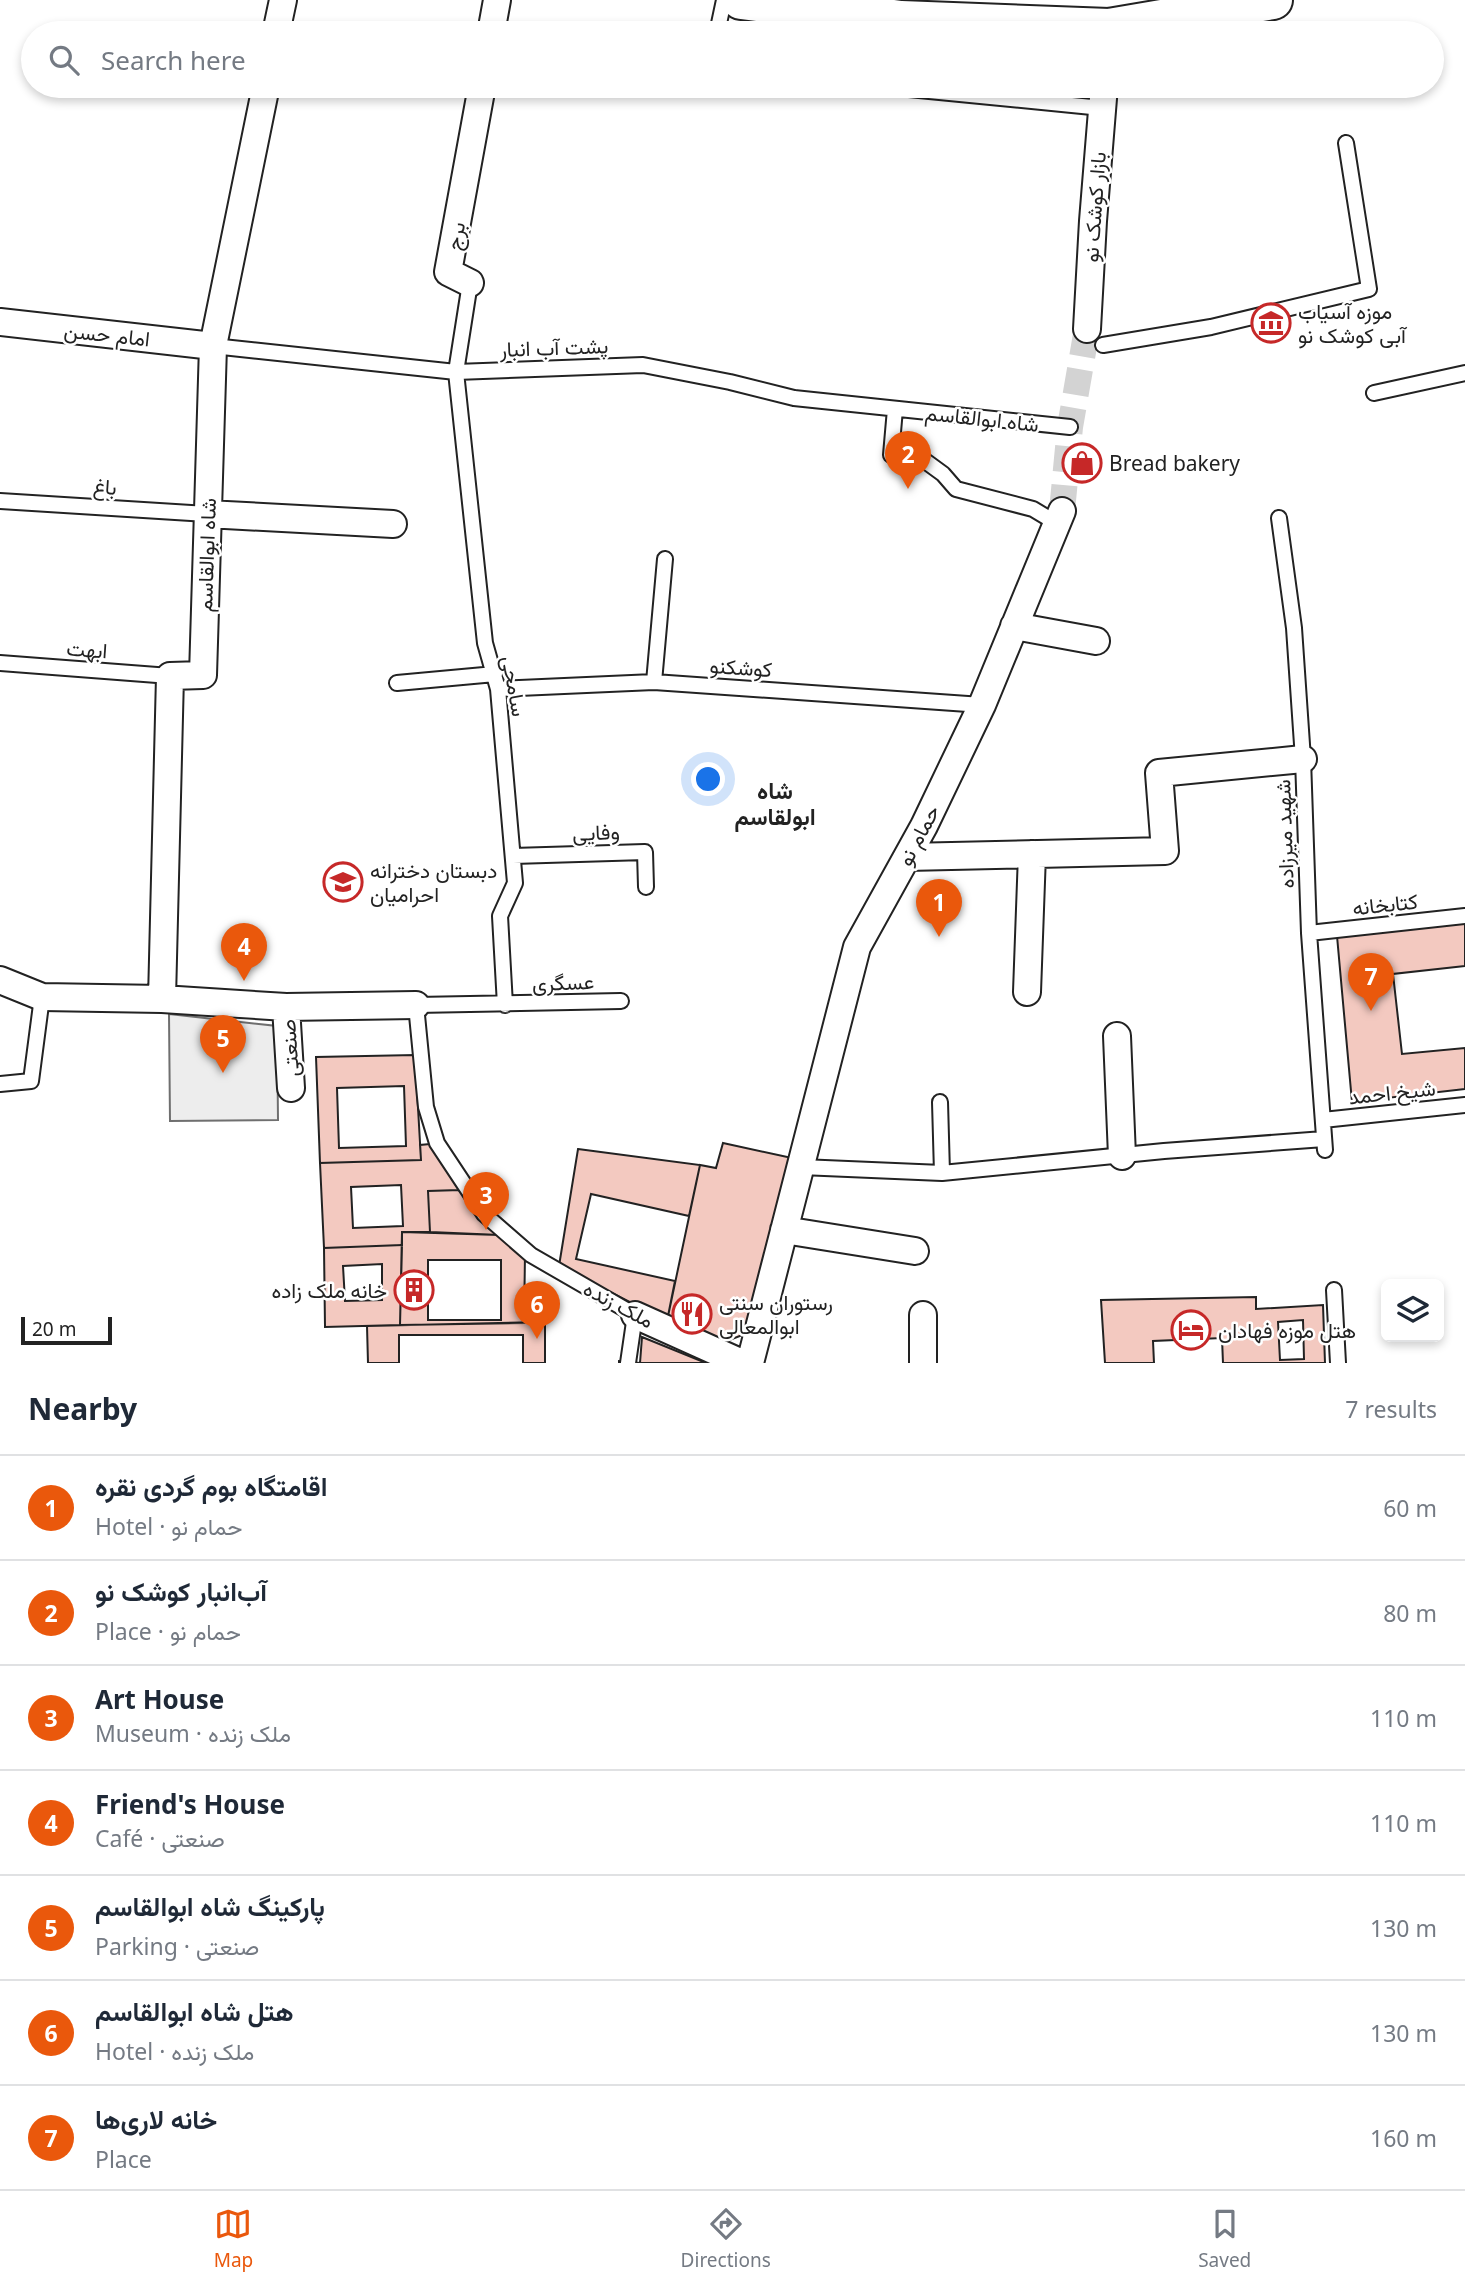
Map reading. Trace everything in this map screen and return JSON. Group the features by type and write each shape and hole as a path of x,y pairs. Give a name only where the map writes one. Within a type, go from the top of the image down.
{"main road":[{"path":"741,0 901,20 1111,15 1273,0"}],"street":[{"path":"279,21 283,0"},
{"path":"493,21 497,0"},
{"name":"شاه ابوالقاسم","path":"170,676 202,675 213,346 264,98"},
{"name":"برج","path":"470,283 448,272 480,98"},
{"name":"بازار کوشک نو","path":"1095,337 1087,296 1103,98"},
{"name":"امام حسن","path":"0,322 213,346"},
{"path":"207,514 393,524"},
{"name":"حمام نو","path":"750,1363 857,947 907,857 982,705 1060,518"},
{"path":"1014,626 1096,641"},
{"path":"162,999 170,676"},
{"path":"907,857 1165,851 1159,774 1303,759"},
{"path":"1027,992 1032,854"},
{"path":"0,981 42,997 95,1000 162,999 286,1007 416,1005"},
{"name":"صنعتی","path":"286,1007 291,1088"},
{"path":"1116,1036 1122,1156"},
{"path":"784,1230 915,1251"},
{"name":"ملک زنده","path":"635,1315 742,1363"},
{"path":"923,1315 923,1363"}],"lane":[{"path":"720,21 724,0"},
{"path":"1095,337 1211,327 1369,289 1346,142"},
{"name":"برج","path":"456,372 470,283"},
{"name":"پشت آب انبار","path":"213,346 456,372 643,365 794,398 895,409"},
{"name":"سامحی","path":"456,372 485,643 496,682 516,883 500,916 506,1005"},
{"path":"1374,393 1465,373"},
{"path":"895,409 891,455 917,455 943,474 956,489 1060,518"},
{"name":"شاه ابوالقاسم","path":"895,409 1070,427"},
{"name":"باغ","path":"0,501 207,514"},
{"name":"شهید میرزاده","path":"1122,1156 1325,1144 1309,933 1303,759 1294,628 1279,518"},
{"path":"654,682 665,559"},
{"name":"ابهت","path":"0,663 170,676"},
{"name":"کوشکنو","path":"397,683 654,682 982,705"},
{"name":"وفایی","path":"513,856 645,852 646,887"},
{"name":"کتابخانه","path":"1309,933 1465,916"},
{"path":"0,1084 31,1081 42,997"},
{"name":"عسگری","path":"416,1005 621,1001"},
{"name":"ملک زنده","path":"416,1005 426,1107 437,1143 484,1214 531,1255 635,1315"},
{"path":"940,1102 942,1173"},
{"name":"شیخ احمد","path":"1323,1121 1465,1105"},
{"path":"801,1167 942,1173 1122,1156"},
{"path":"1334,1290 1338,1363"},
{"path":"628,1363 635,1315"}],"shaded area":[{"path":"169,1014 277,1026 278,1120 170,1121"}],"building":[{"path":"1465,923 1465,966 1393,974 1402,1054 1465,1048 1465,1089 1352,1102 1337,936"},
{"path":"415,1055 421,1160 320,1163 316,1057","holes":["404,1086 406,1146 339,1148 337,1088"]},
{"path":"723,1143 792,1158 745,1334 722,1343 667,1321 700,1165 716,1168"},
{"path":"430,1144 459,1190 428,1191 430,1232 402,1232 402,1245 324,1248 320,1163 421,1160 420,1145","holes":["401,1185 403,1226 353,1228 351,1187"]},
{"path":"578,1149 700,1165 689,1216 591,1194 576,1259 675,1281 667,1321 559,1266"},
{"path":"459,1190 477,1213 500,1235 430,1232 428,1191"},
{"name":"خانه ملک زاده","path":"402,1232 500,1235 525,1255 524,1323 400,1325","holes":["428,1260 501,1260 501,1320 428,1320"]},
{"path":"402,1245 400,1325 325,1327 324,1248","holes":["382,1264 382,1300 345,1301 343,1266"]},
{"name":"هتل موزه فهادان","path":"1256,1297 1256,1309 1323,1305 1325,1363 1223,1363 1222,1338 1153,1341 1154,1363 1105,1363 1101,1300","holes":["1303,1320 1304,1359 1280,1360 1278,1322"]},
{"path":"545,1322 545,1363 523,1363 523,1335 399,1335 399,1363 368,1363 367,1326"},
{"path":"642,1337 706,1363 640,1363"}],"tunnel":[{"path":"1062,511 1070,427 1087,329"}],"place":[{"name":"موزه آسیاب آبی کوشک نو","path":"1271,323"},
{"name":"Bread bakery","path":"1082,463"},
{"name":"آب‌انبار کوشک نو","path":"908,489"},
{"name":"دبستان دخترانه احرامیان","path":"343,882"},
{"name":"اقامتگاه بوم گردی نقره","path":"939,937"},
{"name":"Friend's House","path":"244,981"},
{"name":"خانه لاری‌ها","path":"1371,1011"},
{"name":"پارکینگ شاه ابوالقاسم","path":"223,1073"},
{"name":"Art House","path":"486,1230"},
{"name":"خانه ملک زاده","path":"414,1290"},
{"name":"رستوران سنتی ابوالمعالی","path":"692,1314"},
{"name":"هتل موزه فهادان","path":"1191,1330"},
{"name":"هتل شاه ابوالقاسم","path":"537,1339"}],"district":[{"name":"شاه ابولقاسم","path":"775,803"}]}
